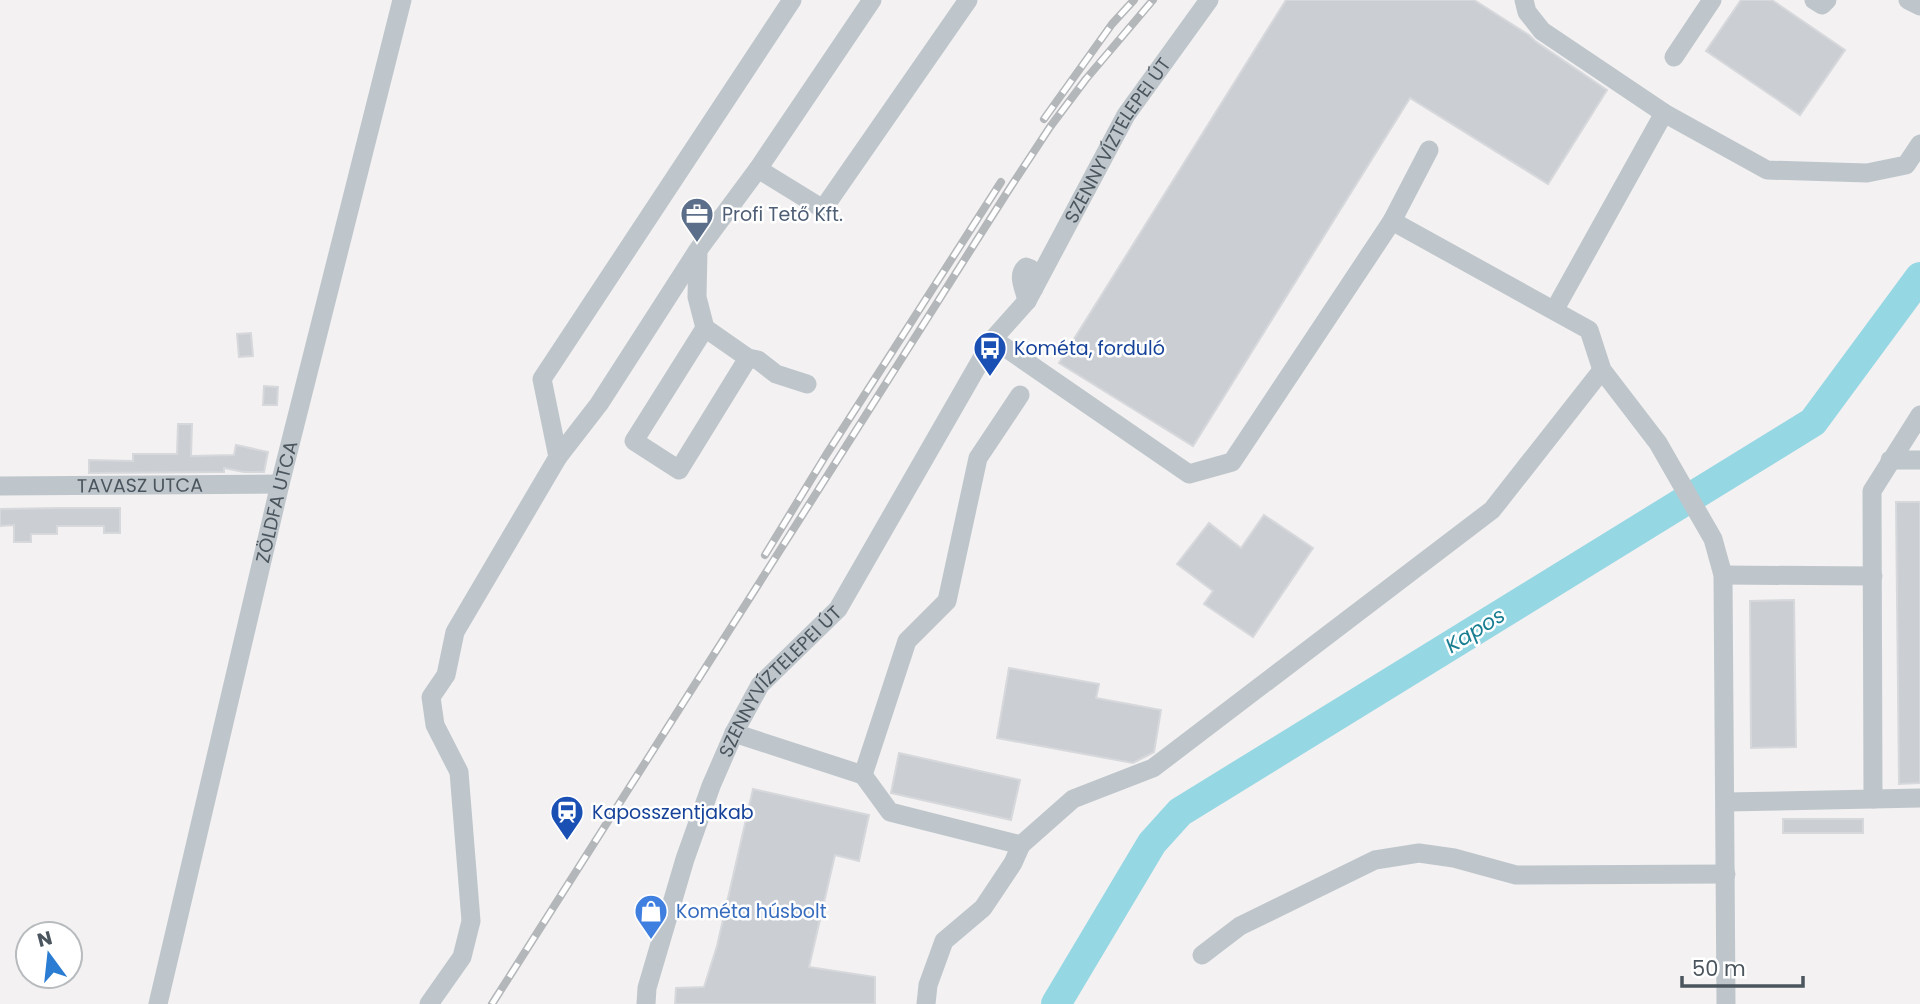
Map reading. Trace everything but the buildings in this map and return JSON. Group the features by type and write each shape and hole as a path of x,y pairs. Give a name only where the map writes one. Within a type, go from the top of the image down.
{"street":[{"name":"ZÖLDFA UTCA","path":"158,1004 280,484 402,0"},
{"path":"558,457 542,379 792,0"},
{"path":"429,1004 462,957 471,921 459,772 435,725 431,697 446,675 455,632 558,457 599,404 698,250 758,169 872,0"},
{"path":"758,169 823,209 968,0"},
{"name":"SZENNYVÍZTELEPEI ÚT","path":"646,1004 647,988 685,859 711,786 734,733 760,685 838,609 993,339 1031,294 1126,115 1209,0"},
{"path":"1524,0 1527,12 1542,31 1664,113 1767,170 1867,173 1906,165 1920,144"},
{"path":"1674,57 1712,0"},
{"path":"1814,0 1822,5 1827,0"},
{"path":"1908,0 1920,6"},
{"path":"1555,309 1664,113"},
{"path":"993,339 1189,474 1232,462 1392,221 1429,150"},
{"path":"1392,221 1555,309 1588,330 1602,370 1658,443 1713,539 1723,575 1726,1004"},
{"path":"698,250 697,297 705,328 776,374 807,384"},
{"path":"705,328 634,441 679,470 748,358"},
{"path":"926,1004 928,985 944,941 983,908 1013,863 1021,845 1073,799 1153,768 1492,510 1602,370"},
{"path":"863,775 906,641 947,601 978,457 1020,395"},
{"path":"1873,799 1872,491 1920,415"},
{"path":"1890,460 1920,460"},
{"name":"TAVASZ UTCA","path":"0,486 280,484"},
{"path":"1723,575 1873,576"},
{"path":"734,733 863,775 890,812 1021,845"},
{"path":"1726,802 1920,798"},
{"path":"1202,955 1240,926 1375,860 1419,853 1454,858 1516,875 1726,874"}],"waterway":[{"name":"Kapos","path":"1056,1004 1152,843 1180,812 1813,422 1920,277"}],"railway":[{"path":"1044,119 1112,24 1134,0"},
{"path":"492,1004 1050,127 1086,79 1153,0"},
{"path":"765,555 1001,182"}],"place":[{"name":"Profi Tető Kft.","path":"697,244"},
{"name":"Kométa, forduló","path":"990,378"},
{"name":"Kaposszentjakab","path":"567,842"},
{"name":"Kométa húsbolt","path":"651,941"}]}
